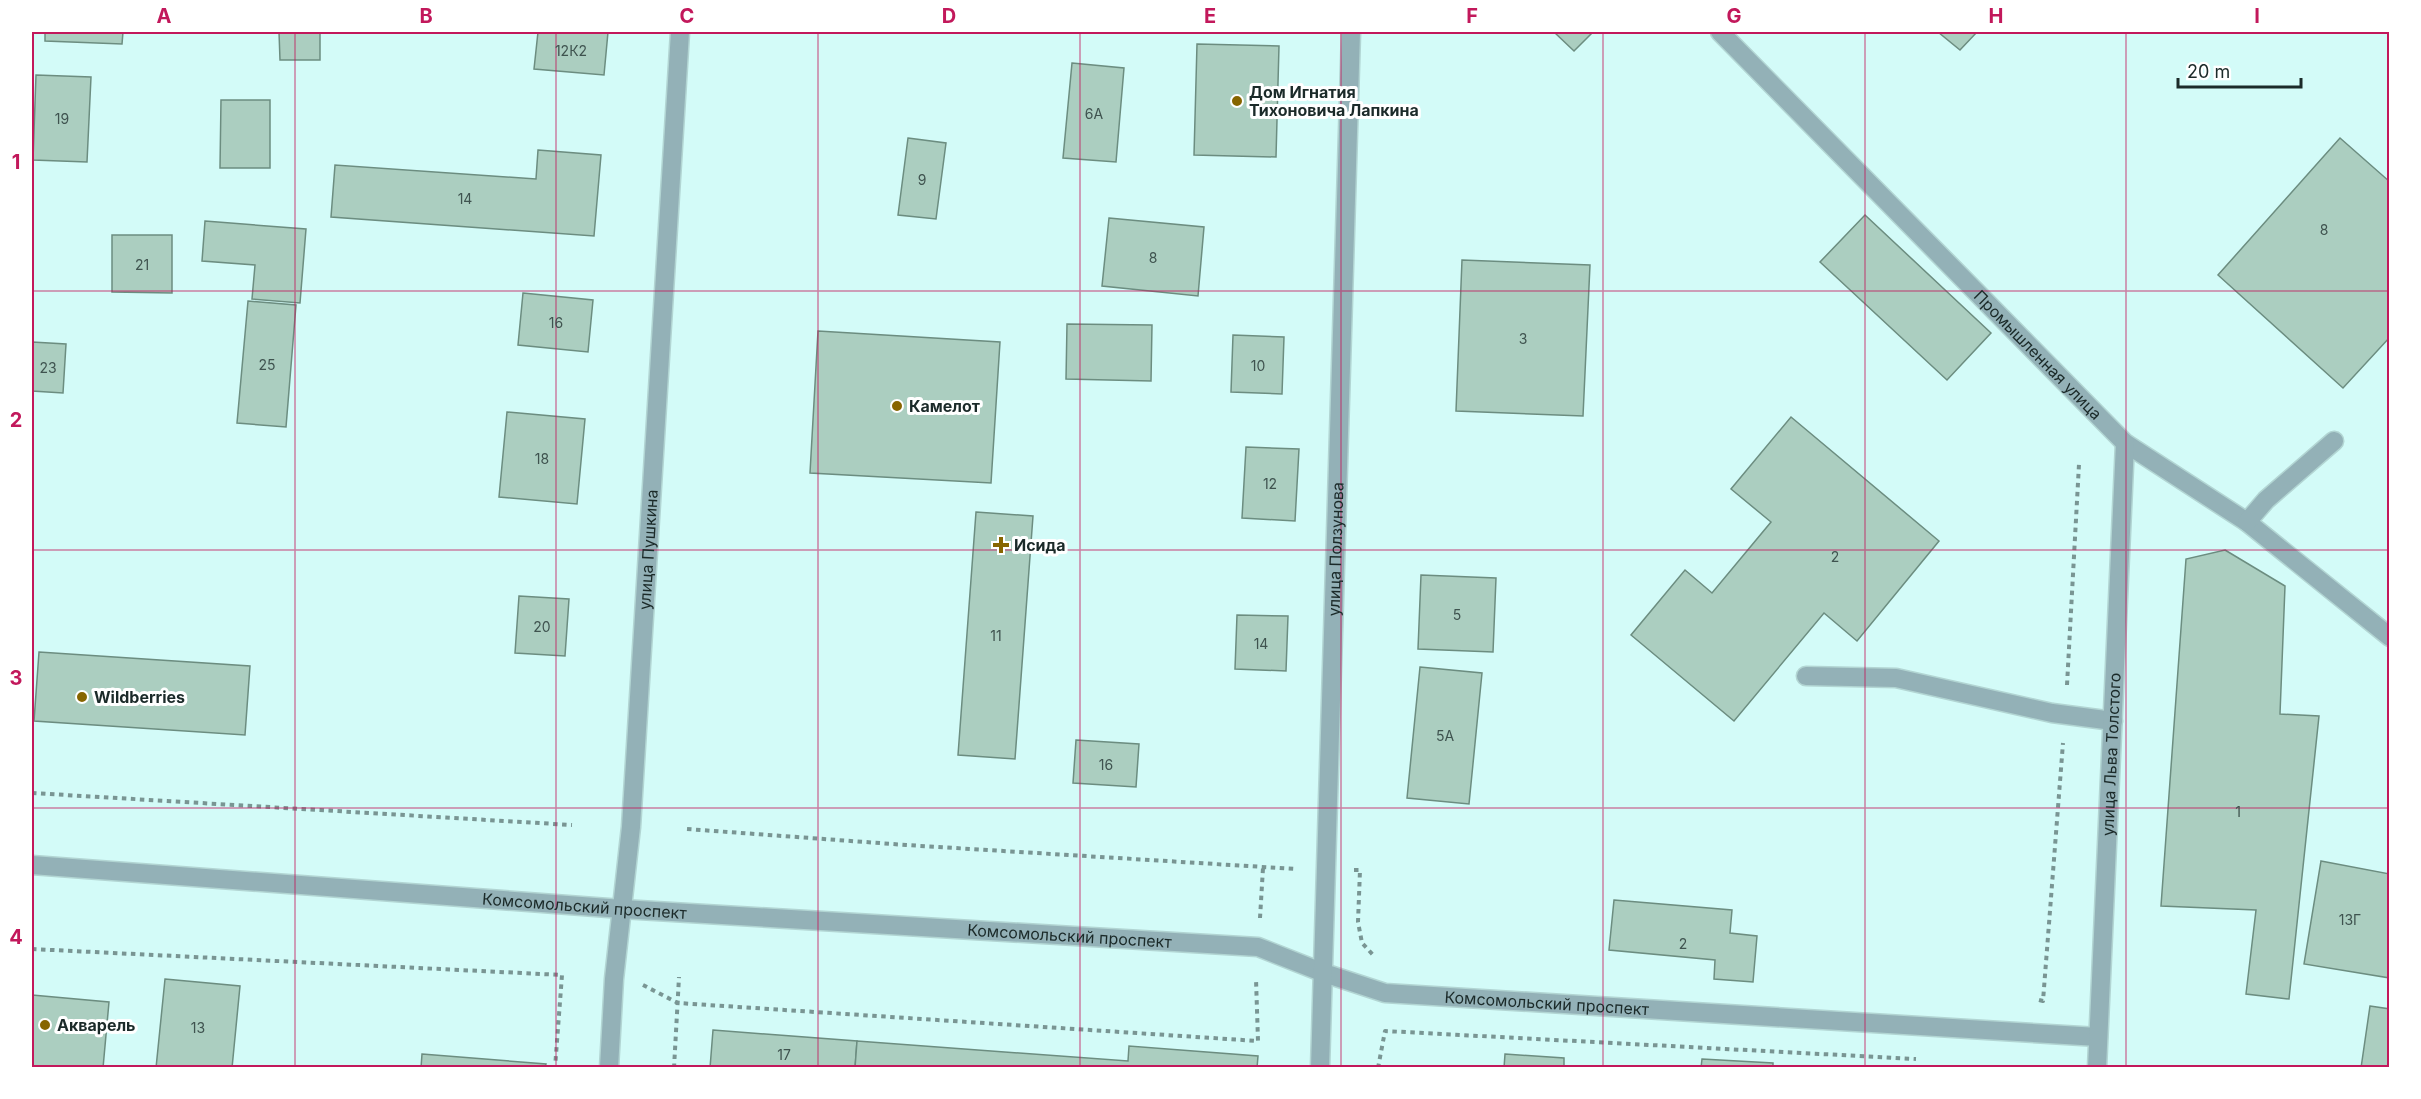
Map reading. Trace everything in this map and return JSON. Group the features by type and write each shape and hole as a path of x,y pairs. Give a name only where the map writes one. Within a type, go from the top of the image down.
{"street":[{"name":"улица Пушкина","path":"609,1068 614,980 631,826 680,32"},
{"name":"улица Ползунова","path":"1320,1068 1351,32"},
{"name":"Промышленная улица","path":"1720,32 2125,443 2247,522 2390,637"},
{"path":"2247,522 2266,500 2334,441"},
{"name":"улица Льва Толстого","path":"2097,1068 2125,443"},
{"path":"1806,676 1896,678 2052,713 2113,722"},
{"name":"Комсомольский проспект","path":"32,865 622,909 1258,947 1324,974 1385,993 2098,1037"}],"path":[{"path":"32,794 572,825"},
{"path":"687,829 1263,868 1360,870 1358,922 1362,943 1380,961"},
{"path":"32,949 562,975 555,1068"},
{"path":"674,1068 679,977"},
{"path":"638,982 678,1003 1258,1041"},
{"path":"2031,1000 2043,1001"},
{"path":"1378,1068 1385,1031 1919,1059"}],"building":[{"path":"45,32 123,32 122,44 45,41"},
{"path":"279,32 320,32 320,60 280,60"},
{"path":"538,32 608,32 604,75 534,69"},
{"path":"1554,32 1593,32 1574,51"},
{"path":"1938,32 1977,32 1960,50"},
{"name":"Дом Игнатия Тихоновича Лапкина","path":"1197,44 1279,46 1276,157 1194,155"},
{"path":"1072,63 1124,68 1116,162 1063,158"},
{"path":"36,75 91,77 87,162 33,160"},
{"path":"221,100 270,100 270,168 220,168"},
{"path":"908,138 946,143 936,219 898,215"},
{"path":"2340,138 2390,182 2390,337 2343,388 2218,275"},
{"path":"538,150 601,155 594,236 331,217 335,165 536,179"},
{"path":"1865,215 1991,333 1947,380 1820,262"},
{"path":"1109,218 1204,227 1198,296 1102,286"},
{"path":"205,221 306,229 300,303 252,299 255,265 202,261"},
{"path":"112,235 172,235 172,293 112,292"},
{"path":"1462,260 1590,265 1583,416 1456,411"},
{"path":"523,293 593,300 588,352 518,345"},
{"path":"248,301 296,305 286,427 237,423"},
{"path":"1067,324 1152,325 1151,381 1066,379"},
{"path":"818,331 1000,342 991,483 810,473"},
{"path":"1233,335 1284,337 1282,394 1231,392"},
{"path":"32,342 66,344 63,393 32,391"},
{"path":"507,412 585,419 577,504 499,497"},
{"path":"1791,417 1939,541 1857,641 1824,613 1734,721 1631,635 1685,570 1712,593 1771,522 1731,489"},
{"path":"1246,447 1299,449 1295,521 1242,518"},
{"path":"976,512 1033,516 1015,759 958,755"},
{"path":"2225,550 2285,586 2280,714 2319,716 2289,999 2246,994 2256,910 2161,906 2186,559"},
{"path":"1421,575 1496,578 1493,652 1418,649"},
{"path":"519,596 569,599 565,656 515,653"},
{"path":"1237,615 1288,616 1286,671 1235,669"},
{"path":"39,652 250,666 245,735 34,721"},
{"path":"1420,667 1482,673 1469,804 1407,798"},
{"path":"1076,740 1139,744 1136,787 1073,783"},
{"path":"2321,861 2390,874 2390,978 2304,964"},
{"path":"1614,900 1732,910 1730,933 1757,936 1753,982 1714,979 1715,960 1609,950"},
{"path":"165,979 240,986 232,1068 156,1068"},
{"path":"32,995 109,1002 103,1068 32,1068"},
{"path":"2370,1006 2390,1009 2390,1068 2361,1068"},
{"path":"713,1030 857,1041 855,1068 710,1068"},
{"path":"857,1041 1128,1061 1129,1046 1258,1056 1257,1068 855,1068"},
{"path":"422,1054 546,1064 545,1068 421,1068"},
{"path":"1505,1054 1564,1058 1564,1068 1504,1068"},
{"path":"1702,1059 1773,1063 1773,1068 1701,1068"}],"place":[{"name":"Дом Игнатия Тихоновича Лапкина","path":"1237,101"},
{"name":"Камелот","path":"897,406"},
{"name":"Исида","path":"1001,545"},
{"name":"Wildberries","path":"82,697"},
{"name":"Акварель","path":"45,1025"}]}
